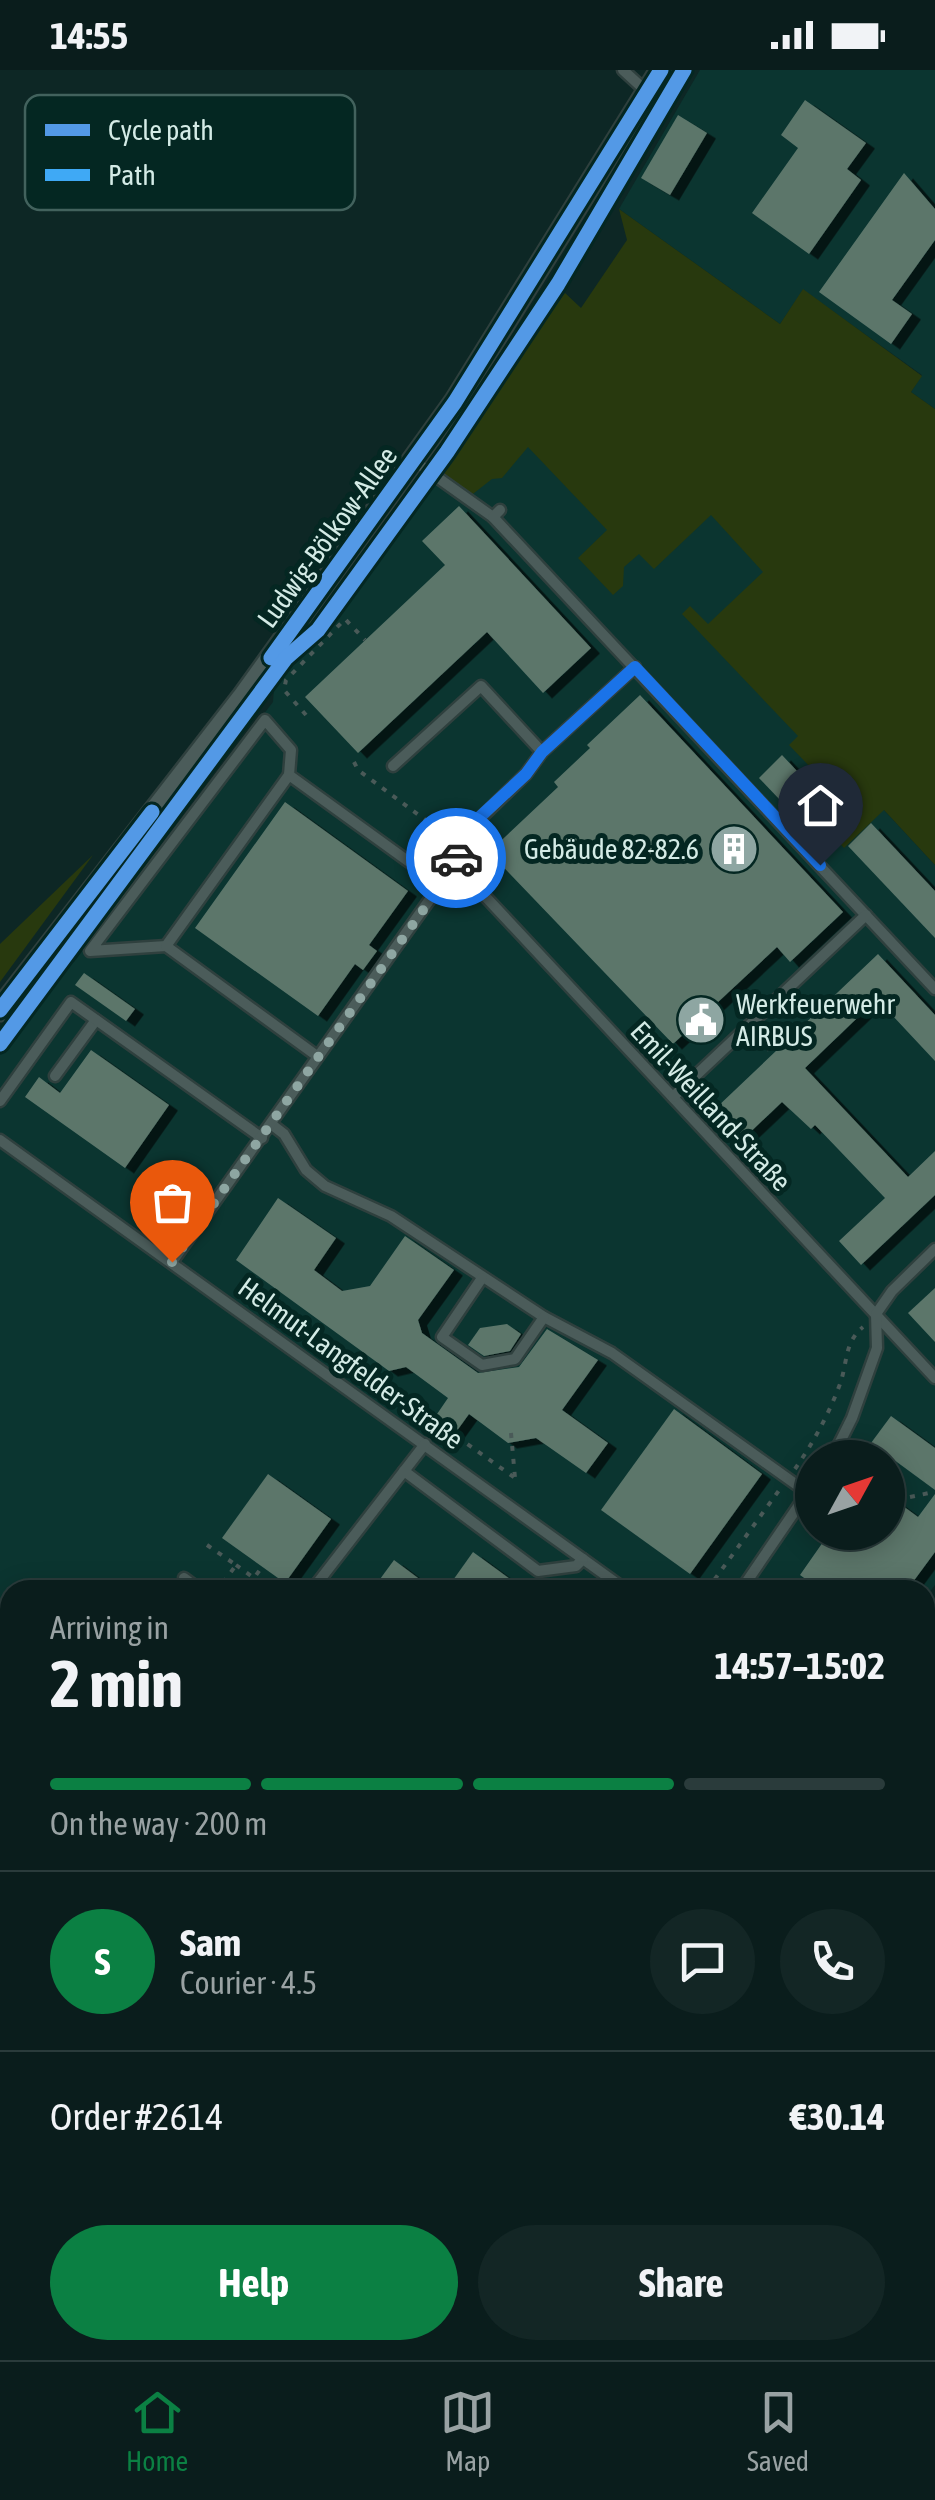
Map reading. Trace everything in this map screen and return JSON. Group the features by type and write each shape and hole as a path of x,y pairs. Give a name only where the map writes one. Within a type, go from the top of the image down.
{"street":[{"name":"Ludwig-Bölkow-Allee","path":"0,1010 242,698 455,402 661,70"}],"lane":[{"path":"623,70 647,92"},
{"path":"413,460 496,513 935,990"},
{"path":"172,1262 441,885 455,864 456,842 526,774 542,752 635,667"},
{"path":"393,766 481,686 542,752"},
{"path":"166,946 289,775 291,750 266,720 90,950 166,946 317,1056"},
{"path":"289,775 441,885"},
{"name":"Emil-Weilland-Straße","path":"455,864 935,1378"},
{"path":"673,1097 866,915"},
{"path":"0,1101 71,1002 262,1138"},
{"path":"56,1076 96,1020"},
{"path":"271,1124 284,1134 316,1179 391,1216 544,1317 612,1353 795,1482"},
{"name":"Helmut-Langfelder-Straße","path":"0,1140 613,1580"},
{"path":"841,1440 877,1348 876,1314 892,1290 935,1249"},
{"path":"482,1278 442,1337 482,1365 515,1359 544,1317"},
{"path":"320,1580 425,1444"},
{"path":"404,1471 538,1571 576,1566 583,1558"},
{"path":"747,1580 795,1511"}],"path":[{"path":"306,715 284,690 286,680 346,620 365,640"},
{"path":"354,762 358,770 456,842"},
{"path":"747,1026 772,1054"},
{"path":"714,1580 788,1479 830,1407 851,1337 876,1314"},
{"path":"346,1386 372,1376 515,1478 511,1433"},
{"path":"910,1496 934,1492"},
{"path":"207,1545 254,1578 262,1567"},
{"path":"225,1580 236,1565"}],"shaded area":[{"path":"700,70 935,70 935,409 911,392 922,375 803,290 780,324 619,209"},
{"path":"565,293 935,683 884,810 935,865 935,1580 0,1580 0,1055 65,966 74,962 273,702 274,688 324,636"}],"green space":[{"path":"619,209 780,324 803,289 922,376 911,392 935,409 935,865 884,810 844,848 814,816 836,794 789,745 798,736 682,614 690,606 708,624 763,572 711,515 654,569 639,554 624,567 623,586 613,595 578,558 607,530 528,447 502,478 492,479 469,497 439,475 565,293 581,308 627,240"},
{"path":"93,855 0,982 0,944"}],"building":[{"path":"805,100 866,143 847,169 861,180 809,254 752,213 798,148 781,135"},
{"path":"678,115 707,133 670,195 641,178"},
{"path":"904,173 935,209 935,240 892,300 912,314 891,344 819,292"},
{"path":"459,506 591,648 543,693 487,632 358,753 305,697 445,565 422,541"},
{"path":"640,695 843,912 790,962 777,947 673,1044 489,852 558,787 554,782"},
{"path":"782,755 826,802 803,824 759,778"},
{"path":"285,802 408,891 369,945 377,951 363,970 355,964 318,1016 195,928"},
{"path":"871,823 935,891 935,938 848,846"},
{"path":"878,954 935,1015 935,1061 877,999 805,1068 908,1177 935,1151 935,1195 861,1265 839,1241 885,1198 815,1125 811,1129 782,1102 743,1139 715,1109"},
{"path":"84,973 135,1009 126,1021 75,985"},
{"path":"91,1050 169,1105 125,1168 25,1097 39,1077 60,1093"},
{"path":"278,1198 336,1238 314,1270 342,1291 370,1286 405,1236 454,1270 418,1320 422,1333 478,1373 519,1367 547,1329 598,1360 562,1410 608,1443 586,1473 536,1438 508,1443 469,1414 456,1432 435,1417 448,1398 406,1367 389,1371 236,1260"},
{"path":"935,1288 935,1342 908,1313"},
{"path":"507,1324 521,1334 510,1351 484,1356 468,1345 480,1328"},
{"path":"674,1409 762,1474 690,1574 601,1510"},
{"path":"891,1416 935,1448 935,1490 905,1468 905,1440 873,1440"},
{"path":"268,1474 331,1519 287,1580 281,1580 222,1538"},
{"path":"935,1494 935,1552 914,1580 807,1580 800,1575 817,1550 905,1550 905,1507 918,1517"},
{"path":"473,1552 511,1580 453,1580"},
{"path":"394,1560 421,1580 379,1580"}],"cycle path":[{"path":"271,658 455,402 661,70"},
{"path":"0,1044 286,658 318,630 447,452 558,284 684,70"},
{"path":"0,1010 152,812"}],"way so far":[{"path":"172,1262 441,885 456,858"}],"place":[{"name":"Gebäude 82-82.6","path":"734,849"},
{"name":"Werkfeuerwehr AIRBUS","path":"701,1020"}],"route":[{"path":"456,858 456,842 469,827 526,774 542,752 635,667 820,865"}]}
